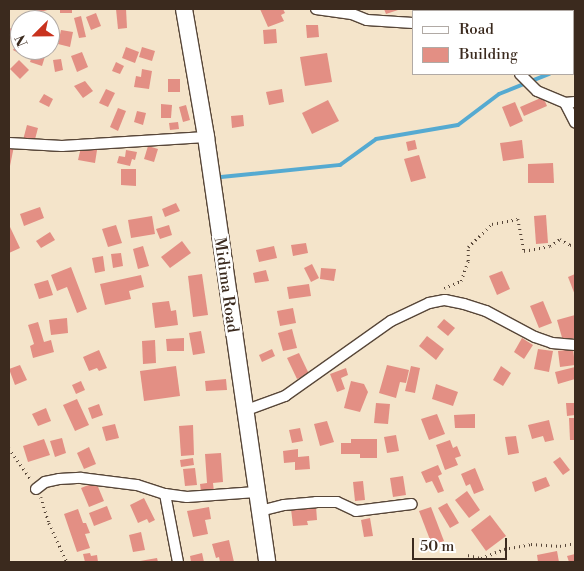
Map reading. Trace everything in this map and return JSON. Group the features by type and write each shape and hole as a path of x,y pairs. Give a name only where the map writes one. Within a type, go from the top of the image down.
{"main road":[{"name":"Midima Road","path":"184,9 206,137 267,562"}],"street":[{"path":"316,9 352,14 367,20 412,23"},
{"path":"521,75 537,91 570,102 575,123"},
{"path":"9,143 27,146 62,146 206,137"},
{"path":"244,411 285,396 384,325 429,303 445,300 464,304 486,311 535,337 552,343 575,345"},
{"path":"36,489 45,482 59,479 89,478 137,485 165,494 187,497 213,497 256,492"},
{"path":"165,494 178,562"},
{"path":"260,511 284,505 332,501 356,511 412,504"}],"path":[{"path":"429,303 432,296 442,289 461,281 468,261 468,248 492,224 518,219 524,251 550,246 560,239 570,245 575,244"},
{"path":"9,448 43,501 49,523 67,562"},
{"path":"468,555 481,558 504,549 531,544 560,546 575,543"}],"building":[{"path":"72,9 72,13 60,13 60,10"},
{"path":"116,9 126,9 127,28 118,29"},
{"path":"260,9 283,9 285,13 281,15 284,21 268,27"},
{"path":"384,9 401,9 386,14"},
{"path":"461,9 462,10 443,10"},
{"path":"96,13 101,26 91,30 86,17"},
{"path":"81,16 86,37 79,38 74,18"},
{"path":"306,25 318,25 319,37 307,38"},
{"path":"276,29 277,43 264,44 263,30"},
{"path":"61,30 73,32 70,47 60,44"},
{"path":"126,47 139,52 135,63 122,58"},
{"path":"142,47 155,51 152,61 139,57"},
{"path":"82,52 88,67 77,72 71,56"},
{"path":"327,53 332,82 305,86 300,57"},
{"path":"60,59 63,70 55,72 53,60"},
{"path":"19,60 29,70 20,79 10,69"},
{"path":"31,60 44,60 42,66 30,62"},
{"path":"116,62 124,66 120,74 112,71"},
{"path":"142,69 152,71 149,89 134,87 136,76 141,77"},
{"path":"168,79 180,79 180,92 168,92"},
{"path":"85,81 93,91 83,98 74,86"},
{"path":"106,89 115,93 108,107 99,103"},
{"path":"282,89 284,102 269,105 266,92"},
{"path":"44,94 53,99 49,107 39,102"},
{"path":"543,97 547,106 524,116 520,107"},
{"path":"328,100 339,121 312,134 302,113"},
{"path":"515,102 523,121 510,127 502,107"},
{"path":"161,104 172,105 171,118 161,118"},
{"path":"186,105 190,120 183,122 179,107"},
{"path":"118,108 126,111 118,131 110,127"},
{"path":"137,111 146,113 143,125 134,122"},
{"path":"243,115 244,126 232,128 231,116"},
{"path":"178,122 179,129 170,130 169,123"},
{"path":"27,125 38,128 34,143 23,140"},
{"path":"415,140 417,149 408,151 406,142"},
{"path":"522,140 524,158 503,161 500,143"},
{"path":"9,145 14,146 10,166 9,166"},
{"path":"148,146 158,149 154,162 144,159"},
{"path":"81,147 97,150 95,163 78,160"},
{"path":"126,150 137,152 135,160 132,159 130,166 117,163 119,156 125,157"},
{"path":"419,155 426,178 411,182 404,159"},
{"path":"553,163 554,183 528,183 528,164"},
{"path":"121,169 136,169 136,186 121,185"},
{"path":"176,203 180,211 165,217 162,209"},
{"path":"40,207 44,218 24,226 20,214"},
{"path":"546,215 548,243 536,244 534,216"},
{"path":"152,216 155,234 131,238 128,220"},
{"path":"116,225 122,243 108,247 102,229"},
{"path":"169,225 172,235 160,239 156,229"},
{"path":"9,228 20,248 9,253"},
{"path":"50,232 55,240 41,248 36,241"},
{"path":"182,241 191,253 170,268 161,257"},
{"path":"306,243 308,253 293,256 291,245"},
{"path":"143,246 149,266 138,269 133,249"},
{"path":"274,246 277,258 259,262 256,250"},
{"path":"121,253 123,266 113,268 111,254"},
{"path":"103,256 105,271 95,273 92,258"},
{"path":"312,264 319,278 311,282 304,268"},
{"path":"71,267 87,309 77,313 67,287 57,291 51,275"},
{"path":"321,268 336,269 334,281 320,279"},
{"path":"266,270 269,281 255,283 253,273"},
{"path":"502,271 510,289 497,295 489,276"},
{"path":"202,274 208,315 193,317 188,276"},
{"path":"575,274 575,295 568,277"},
{"path":"141,275 144,287 129,291 131,299 105,305 100,284"},
{"path":"48,280 53,295 39,299 34,284"},
{"path":"309,284 311,296 289,299 287,287"},
{"path":"169,301 171,311 176,310 178,325 155,328 152,303"},
{"path":"543,301 552,323 539,328 530,306"},
{"path":"293,308 296,323 280,326 277,311"},
{"path":"575,315 575,338 563,341 557,320"},
{"path":"67,318 68,333 51,335 49,320"},
{"path":"444,319 455,328 448,336 437,327"},
{"path":"38,322 44,342 51,340 54,352 33,358 30,346 34,344 28,325"},
{"path":"292,329 297,348 283,351 278,333"},
{"path":"201,331 205,353 193,355 189,333"},
{"path":"427,336 444,349 436,360 419,346"},
{"path":"184,338 184,351 167,351 166,339"},
{"path":"522,338 533,345 524,359 514,352"},
{"path":"155,340 156,363 143,364 142,341"},
{"path":"272,349 275,356 262,362 259,355"},
{"path":"538,349 553,351 549,372 534,369"},
{"path":"573,349 575,365 560,367 558,351"},
{"path":"99,350 107,368 99,371 97,368 89,371 83,357"},
{"path":"299,353 309,374 297,379 287,358"},
{"path":"20,365 27,380 15,385 9,369"},
{"path":"387,365 409,370 406,383 400,382 396,398 379,393"},
{"path":"176,366 180,396 144,401 140,371"},
{"path":"411,366 420,368 415,393 405,391"},
{"path":"501,366 511,373 503,386 493,380"},
{"path":"575,367 575,379 558,384 555,372"},
{"path":"346,368 348,375 341,378 345,389 337,392 330,374"},
{"path":"226,379 227,390 206,391 205,381"},
{"path":"81,381 85,390 76,394 72,385"},
{"path":"351,381 364,384 368,392 360,412 344,408"},
{"path":"436,384 458,392 453,406 432,399"},
{"path":"77,399 89,425 75,431 63,405"},
{"path":"376,403 390,404 388,424 374,423"},
{"path":"566,403 575,403 575,415 567,416"},
{"path":"99,404 103,415 92,419 88,408"},
{"path":"46,408 51,421 38,426 32,414"},
{"path":"437,414 445,434 429,440 421,419"},
{"path":"475,414 475,428 455,428 454,415"},
{"path":"569,418 575,418 575,440 570,440"},
{"path":"549,420 554,440 545,442 543,436 532,439 528,425"},
{"path":"327,421 334,442 320,446 314,424"},
{"path":"115,424 119,438 106,441 102,427"},
{"path":"193,425 194,455 181,456 179,426"},
{"path":"300,428 303,441 292,443 289,430"},
{"path":"396,435 399,451 387,453 384,437"},
{"path":"516,436 519,453 508,455 505,437"},
{"path":"62,438 66,453 55,457 50,441"},
{"path":"44,439 50,455 28,462 23,446"},
{"path":"351,439 377,439 377,458 360,458 360,454 341,454 341,443 351,443"},
{"path":"450,440 453,448 457,446 461,456 455,458 458,465 445,470 436,445"},
{"path":"89,447 96,464 84,469 77,453"},
{"path":"298,449 298,457 309,456 310,469 295,470 295,462 284,463 283,451"},
{"path":"221,453 223,482 213,483 214,492 201,492 200,484 207,483 205,454"},
{"path":"560,457 570,470 563,475 553,462"},
{"path":"193,458 194,465 181,467 180,460"},
{"path":"438,465 442,474 438,476 444,491 438,493 432,481 426,483 421,472"},
{"path":"195,468 197,485 185,486 183,469"},
{"path":"475,468 484,490 474,494 470,484 466,486 461,474"},
{"path":"403,476 406,495 393,497 390,478"},
{"path":"546,477 550,486 535,492 532,482"},
{"path":"363,481 365,500 355,501 353,482"},
{"path":"96,482 104,501 89,507 81,488"},
{"path":"467,491 480,510 469,518 455,500"},
{"path":"144,498 155,520 149,523 147,519 138,523 130,505"},
{"path":"447,503 459,523 450,528 438,508"},
{"path":"107,506 112,519 94,526 89,513"},
{"path":"316,506 317,520 307,521 308,525 293,526 291,509"},
{"path":"209,507 211,519 205,520 208,534 193,537 187,511"},
{"path":"431,507 444,541 432,545 419,511"},
{"path":"78,509 83,523 86,523 90,533 85,534 90,548 77,552 64,514"},
{"path":"490,515 506,536 486,551 471,530"},
{"path":"370,518 373,536 364,537 361,520"},
{"path":"141,532 145,550 133,552 129,535"},
{"path":"229,540 234,562 220,562 219,557 216,558 212,544"},
{"path":"557,551 559,562 538,562 537,555"},
{"path":"90,553 91,556 97,555 98,562 85,562 83,554"},
{"path":"202,553 204,562 191,562 190,556"},
{"path":"575,554 575,562 569,562 567,556"},
{"path":"157,558 158,562 140,562 140,561"}],"waterway":[{"path":"221,177 340,165 376,139 458,125 499,94 546,75"}]}
